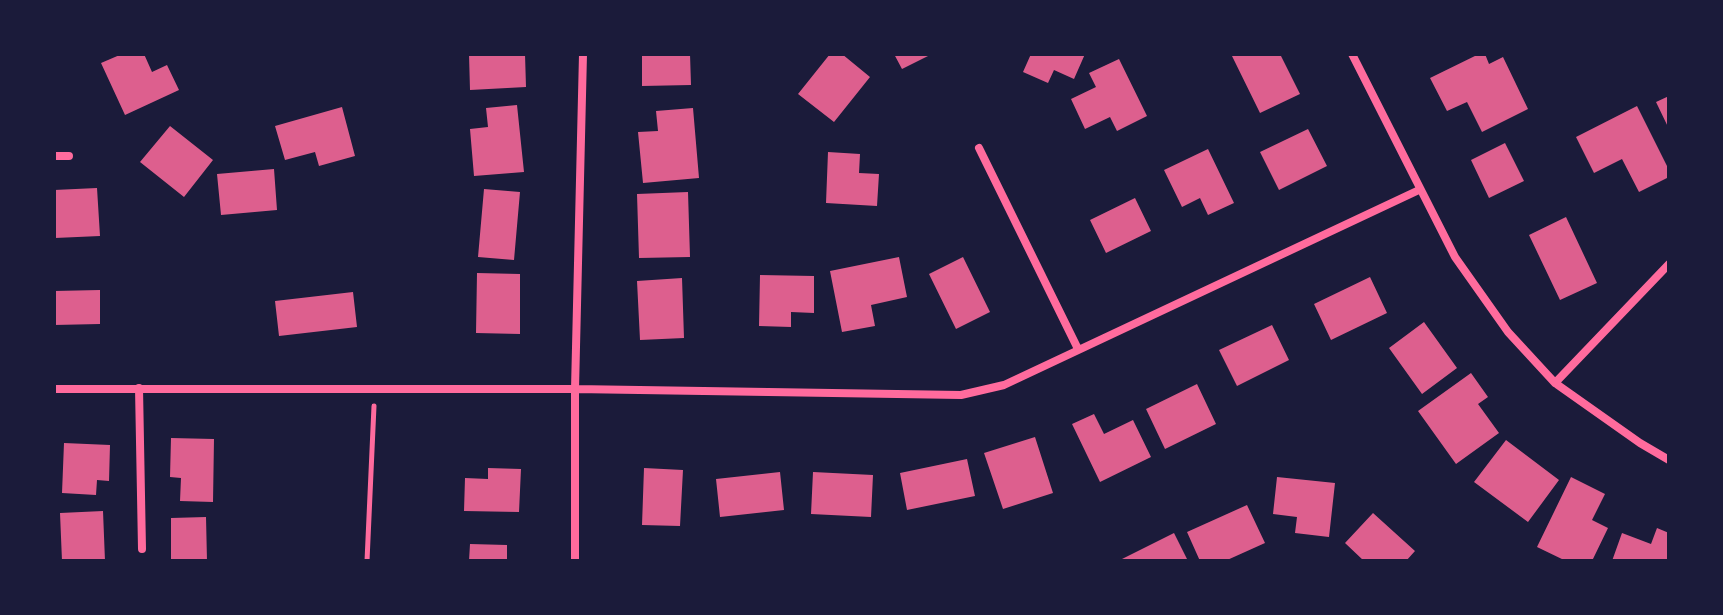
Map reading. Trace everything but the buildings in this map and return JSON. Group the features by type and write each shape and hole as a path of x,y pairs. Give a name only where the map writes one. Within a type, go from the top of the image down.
{"street":[{"path":"575,561 575,389 583,54"},
{"path":"1352,54 1455,257 1508,332 1555,383 1669,460"},
{"path":"979,148 1078,349"},
{"path":"54,156 69,156"},
{"path":"54,389 575,389 961,395 1004,385 1419,190"},
{"path":"1555,383 1669,264"},
{"path":"139,388 142,549"}],"path":[{"path":"367,561 374,389"}]}
